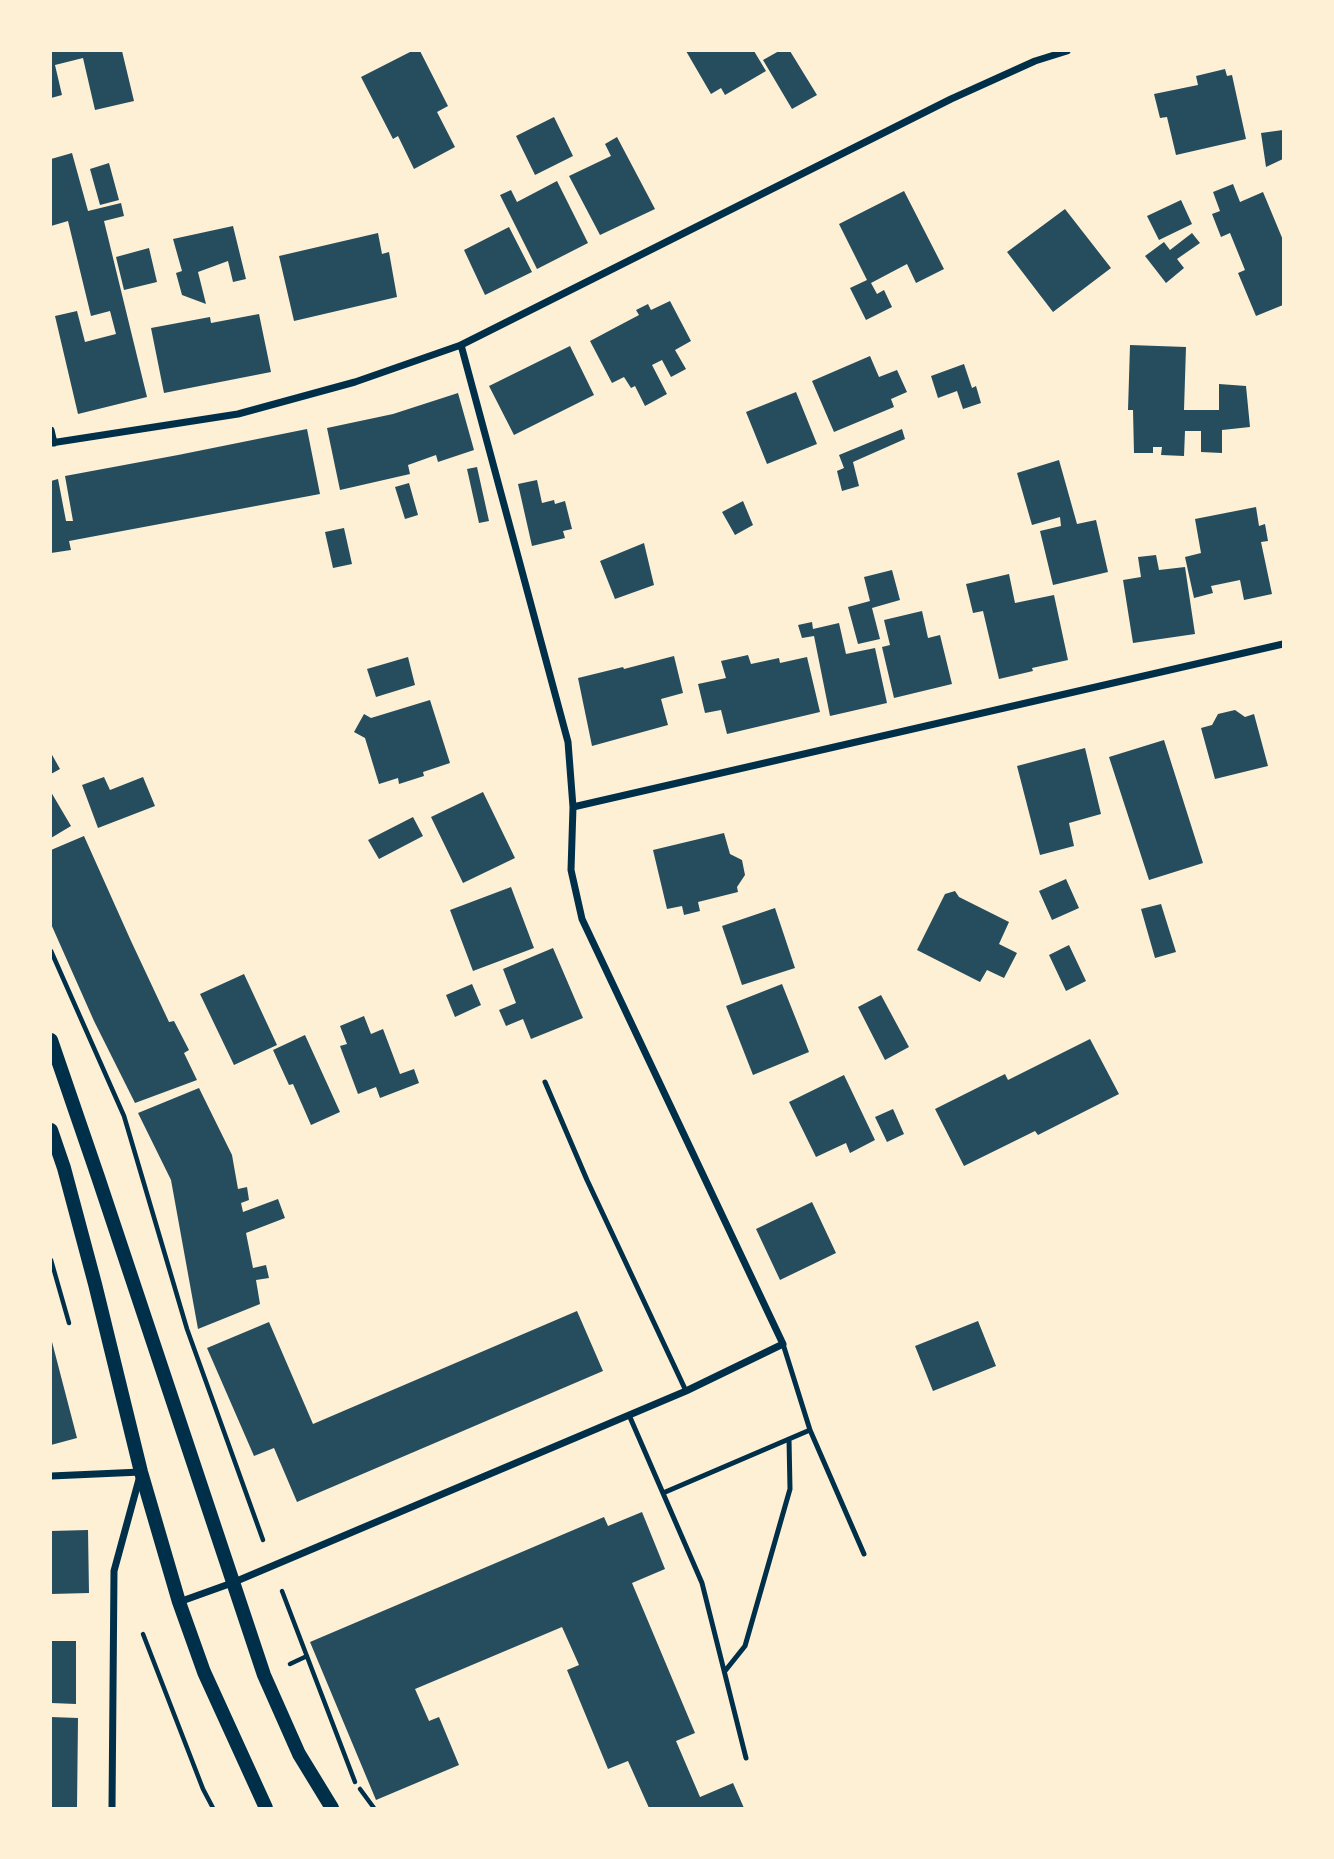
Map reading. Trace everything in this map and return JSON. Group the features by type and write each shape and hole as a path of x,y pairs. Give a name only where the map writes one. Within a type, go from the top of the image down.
{"main road":[{"path":"51,1040 264,1675 299,1754 332,1808"},
{"path":"51,1130 85,1245 141,1472 179,1602 204,1672 266,1808"}],"street":[{"path":"51,430 52,443 238,414 355,383 461,345 951,99 1035,61 1068,51"},
{"path":"179,1602 232,1583 686,1391 783,1344 582,919 571,870 573,807 568,741 461,345"},
{"path":"573,807 1283,645"},
{"path":"51,1476 141,1472 114,1571 113,1808"}],"lane":[{"path":"545,1082 586,1180 686,1391"},
{"path":"783,1344 810,1430 864,1554"},
{"path":"629,1415 702,1583 746,1758"},
{"path":"663,1493 810,1430"},
{"path":"725,1672 745,1646 790,1489 789,1439"}],"path":[{"path":"51,951 124,1116 187,1329 272,1566 355,1782 374,1808"},
{"path":"143,1632 203,1789 213,1808"},
{"path":"286,1665 307,1656"},
{"path":"164,1690 176,1685"}],"building":[{"path":"51,51 122,51 134,101 95,110 83,58 55,65 62,95 51,98"},
{"path":"412,51 420,51 448,106 437,112 455,147 414,169 398,136 393,139 361,77"},
{"path":"686,51 754,51 766,71 725,95 721,88 711,94"},
{"path":"779,51 790,51 817,95 792,109 763,60"},
{"path":"1225,69 1227,76 1232,75 1246,139 1176,155 1167,117 1160,118 1154,94 1198,85 1196,76"},
{"path":"554,117 573,156 535,175 516,136"},
{"path":"1283,130 1283,159 1266,167 1261,133"},
{"path":"617,137 655,209 600,235 569,176 611,156 605,144"},
{"path":"72,153 88,211 121,203 124,216 104,221 147,397 78,414 55,316 77,311 85,342 116,334 110,311 91,316 68,221 51,226 51,159"},
{"path":"109,163 119,200 100,205 90,169"},
{"path":"557,181 588,243 537,269 500,195 511,190 517,202"},
{"path":"1233,184 1240,202 1263,192 1283,240 1283,305 1256,316 1238,273 1245,270 1230,233 1221,237 1212,214 1220,211 1213,192"},
{"path":"904,191 944,269 916,283 907,264 871,283 877,294 884,290 892,307 866,320 850,288 867,280 839,224"},
{"path":"1181,200 1192,224 1159,240 1147,216"},
{"path":"1065,209 1111,268 1053,312 1007,252"},
{"path":"233,226 246,279 233,282 228,261 198,272 206,304 182,295 176,273 182,271 173,239"},
{"path":"509,227 532,272 485,295 464,250"},
{"path":"378,233 382,254 389,252 397,297 294,321 279,256"},
{"path":"1192,233 1200,243 1177,259 1184,268 1166,283 1145,256 1164,242 1170,250"},
{"path":"149,248 157,282 124,290 116,257"},
{"path":"670,301 691,341 675,350 686,369 671,377 662,360 652,365 667,394 645,406 635,386 631,388 624,377 612,383 590,341 639,315 636,310 648,304 651,310"},
{"path":"259,314 271,372 164,393 151,328 210,317 211,323"},
{"path":"1130,345 1186,347 1184,410 1219,410 1219,384 1246,386 1250,427 1222,430 1222,453 1201,452 1201,431 1185,431 1184,456 1161,455 1162,447 1153,447 1153,453 1134,453 1133,410 1128,410"},
{"path":"570,346 594,395 514,435 489,386"},
{"path":"870,356 879,377 897,370 907,392 891,399 894,407 834,432 812,381"},
{"path":"964,364 972,388 976,386 981,403 963,409 957,391 938,398 931,376"},
{"path":"796,392 817,444 767,464 746,412"},
{"path":"458,393 474,450 438,462 436,455 408,465 410,474 340,490 327,428 393,414"},
{"path":"307,429 320,494 69,541 71,550 51,553 51,481 58,479 66,521 73,521 65,476"},
{"path":"902,429 905,439 853,462 859,486 842,491 837,471 844,468 839,455"},
{"path":"1059,460 1077,524 1096,520 1108,572 1053,585 1040,531 1061,526 1060,517 1032,525 1017,473"},
{"path":"477,467 489,521 479,523 467,469"},
{"path":"537,480 542,503 554,500 555,504 565,501 572,529 563,531 565,538 532,546 518,484"},
{"path":"409,483 418,515 405,519 395,487"},
{"path":"743,501 753,525 735,535 722,512"},
{"path":"1256,507 1259,526 1265,524 1268,541 1261,542 1272,594 1244,600 1240,580 1211,586 1213,593 1194,598 1185,557 1201,553 1195,519"},
{"path":"344,528 352,564 333,568 325,532"},
{"path":"644,543 654,585 615,599 600,561"},
{"path":"1156,555 1159,570 1185,567 1195,634 1133,643 1123,580 1141,577 1138,557"},
{"path":"892,570 900,600 872,608 880,639 858,644 848,607 870,601 864,577"},
{"path":"1009,574 1015,603 1054,595 1068,660 999,679 983,611 973,613 966,584"},
{"path":"922,611 928,638 940,635 952,684 894,698 882,647 890,645 884,620"},
{"path":"812,622 813,629 839,623 846,654 875,648 887,703 830,716 814,636 802,638 798,625"},
{"path":"748,655 751,664 779,658 780,663 807,657 820,712 727,734 721,710 705,713 698,684 726,678 721,661"},
{"path":"674,656 683,693 661,699 668,725 592,746 578,678"},
{"path":"408,657 415,685 376,697 367,669"},
{"path":"430,700 450,763 423,772 424,776 399,784 398,778 379,784 365,738 354,732 364,714 371,718"},
{"path":"1235,710 1245,717 1254,714 1268,766 1215,779 1201,728 1212,725 1218,714"},
{"path":"1164,740 1203,863 1149,880 1109,757"},
{"path":"1085,748 1101,814 1069,823 1074,846 1040,855 1017,766"},
{"path":"51,753 60,769 51,774"},
{"path":"104,777 110,790 143,777 155,806 98,828 82,785"},
{"path":"51,792 71,826 51,838"},
{"path":"483,792 515,858 463,883 431,817"},
{"path":"413,817 423,836 379,859 368,840"},
{"path":"724,833 730,854 742,860 745,875 737,887 738,892 698,902 700,911 684,915 682,906 667,909 653,850"},
{"path":"84,836 169,1022 174,1021 189,1050 184,1053 197,1080 135,1103 94,1021 51,924 51,850"},
{"path":"1066,879 1079,908 1052,920 1039,891"},
{"path":"511,887 534,948 473,971 450,910"},
{"path":"955,891 959,897 1009,922 999,944 1017,953 1004,978 987,970 980,982 917,950 945,894"},
{"path":"1161,904 1176,952 1155,958 1141,909"},
{"path":"775,908 795,968 742,985 722,926"},
{"path":"1069,945 1086,981 1066,991 1049,955"},
{"path":"553,948 583,1018 531,1039 523,1019 506,1026 499,1010 516,1003 503,969"},
{"path":"244,974 277,1045 234,1065 200,994"},
{"path":"472,984 481,1005 455,1017 446,995"},
{"path":"782,984 809,1052 753,1075 726,1006"},
{"path":"881,995 909,1047 885,1060 858,1007"},
{"path":"364,1016 371,1034 383,1029 400,1074 414,1069 419,1083 380,1098 376,1087 358,1094 340,1046 347,1044 340,1026"},
{"path":"305,1035 340,1112 311,1125 293,1084 289,1085 273,1050"},
{"path":"1090,1039 1119,1094 1038,1135 1035,1131 964,1166 935,1109 1005,1074 1008,1080"},
{"path":"844,1075 875,1140 850,1153 846,1143 816,1157 789,1102"},
{"path":"199,1088 232,1155 238,1189 247,1187 249,1200 241,1203 243,1212 278,1199 285,1218 246,1233 253,1268 266,1265 269,1278 256,1280 260,1304 198,1329 171,1180 138,1113"},
{"path":"893,1109 904,1134 887,1142 875,1117"},
{"path":"812,1202 836,1253 780,1280 756,1229"},
{"path":"577,1311 603,1371 297,1502 274,1448 254,1456 207,1348 269,1322 313,1424"},
{"path":"978,1321 996,1366 933,1391 915,1346"},
{"path":"51,1338 77,1438 51,1445"},
{"path":"642,1512 665,1569 632,1583 695,1733 676,1741 700,1797 733,1783 744,1808 649,1808 628,1761 608,1769 567,1670 579,1665 562,1627 415,1689 429,1721 439,1717 459,1765 376,1800 310,1642 604,1517 608,1526"},
{"path":"88,1530 89,1593 51,1594 51,1531"},
{"path":"51,1641 76,1641 76,1704 51,1703"},
{"path":"51,1717 78,1718 77,1808 51,1808"}]}
